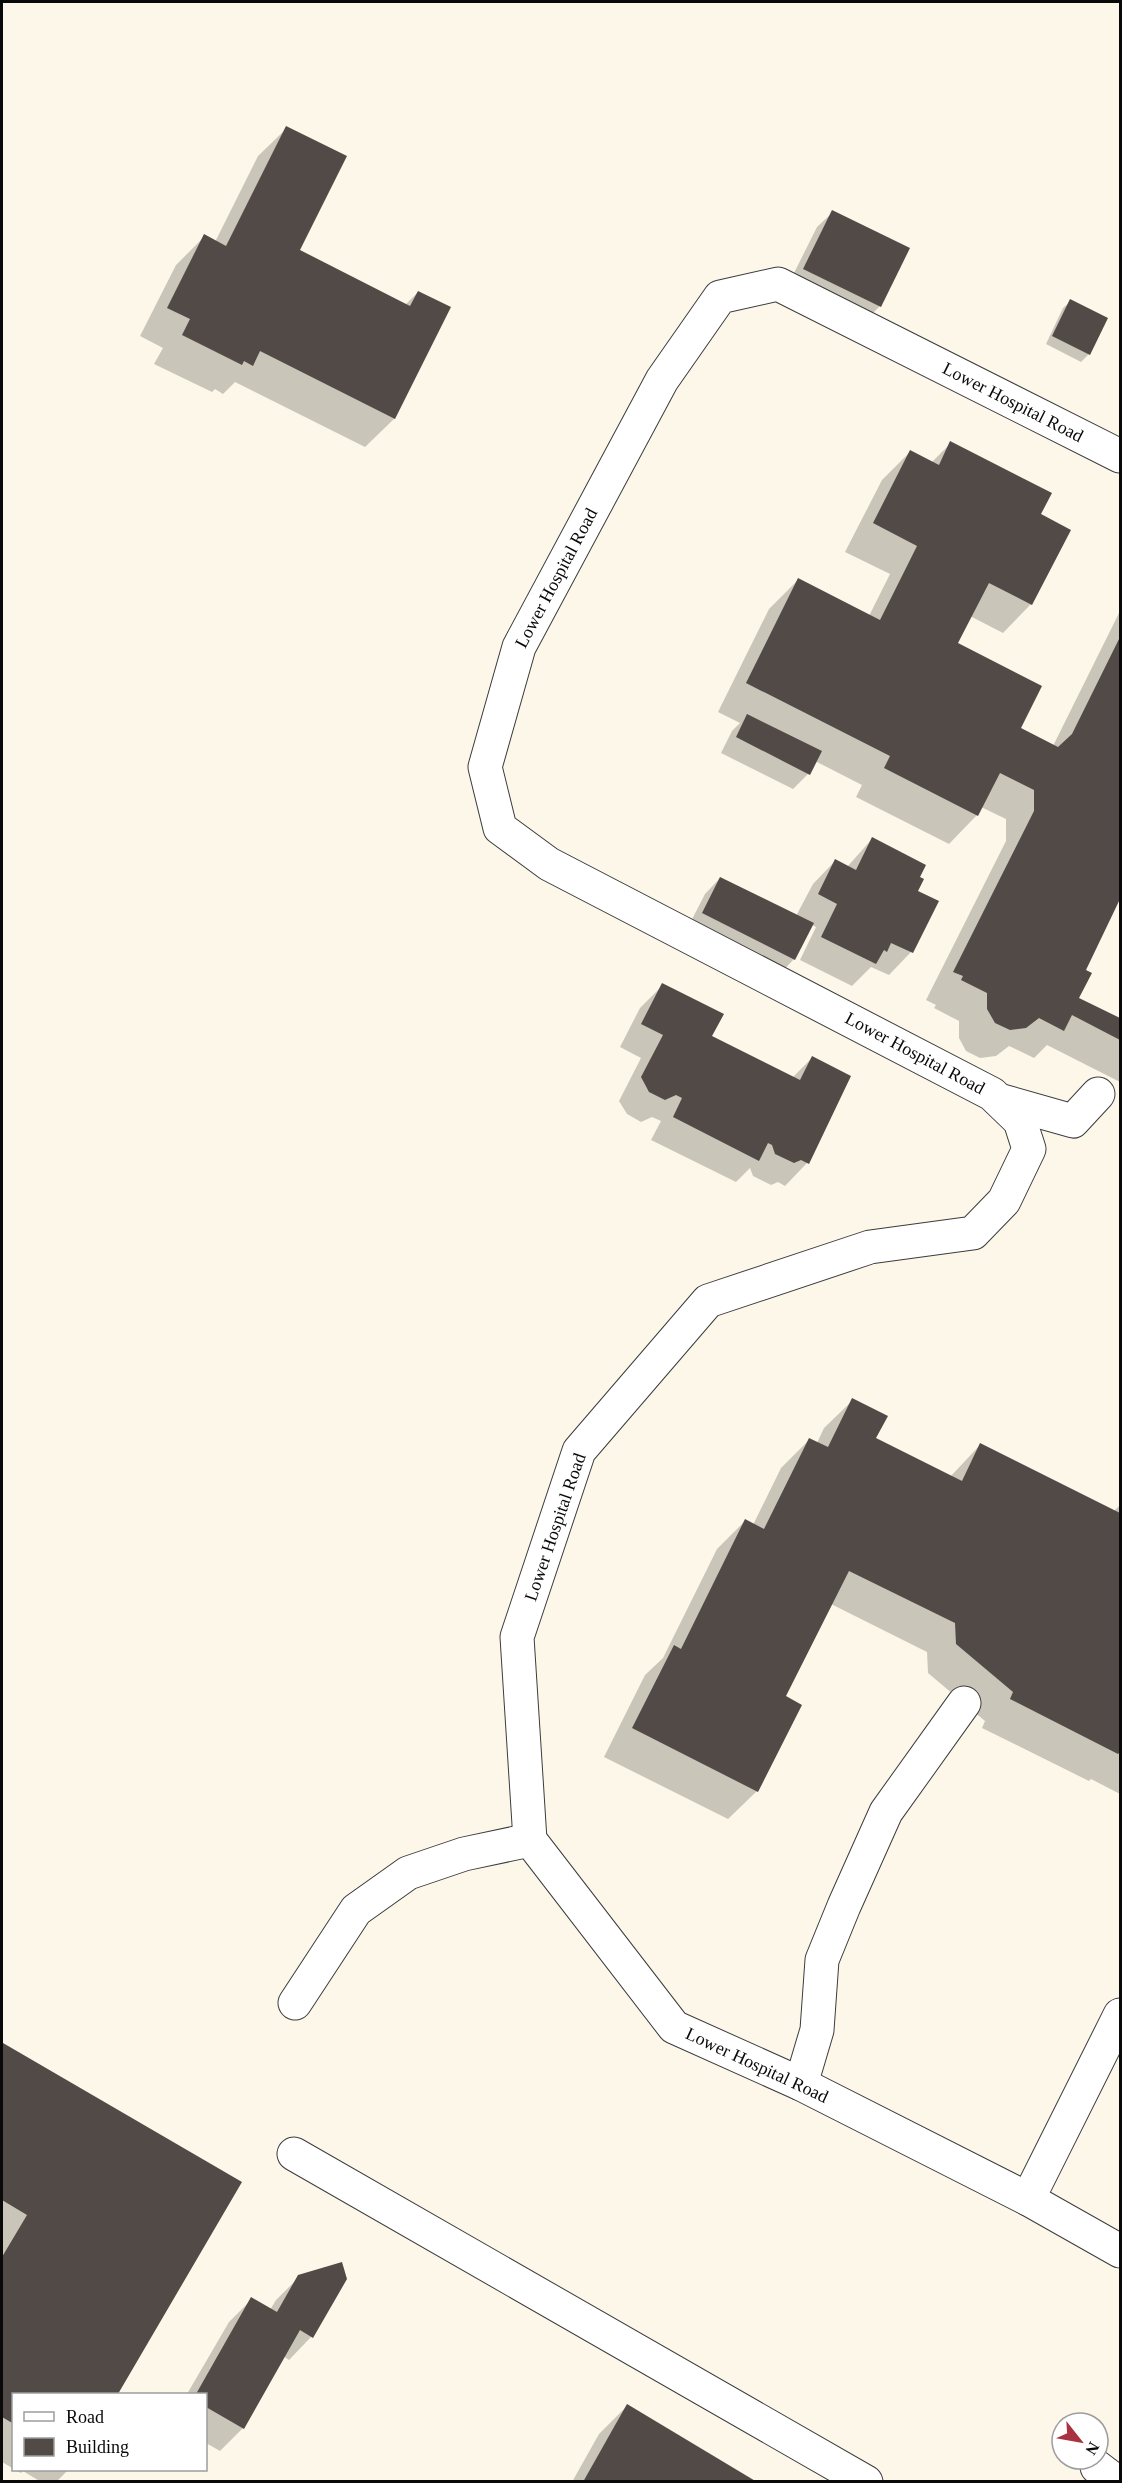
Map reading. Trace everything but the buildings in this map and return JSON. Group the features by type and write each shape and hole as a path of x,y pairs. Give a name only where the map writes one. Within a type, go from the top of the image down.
{"street":[{"name":"Lower Hospital Road","path":"1120,456 777,284 720,297 662,380 519,646 485,767 500,828 549,864 992,1094 1020,1121 1029,1149 996,1218 973,1233 870,1247 708,1301 579,1451 517,1637 530,1840 674,2027 801,2084 1028,2199 1120,2251"},
{"path":"999,1100 1073,1121 1098,1094"},
{"path":"801,2084 817,2030 822,1960 844,1906 886,1812 964,1703"},
{"path":"296,2003 356,1910 408,1873 464,1854 530,1840"},
{"path":"1028,2199 1120,2015"},
{"path":"294,2154 866,2481"}]}
